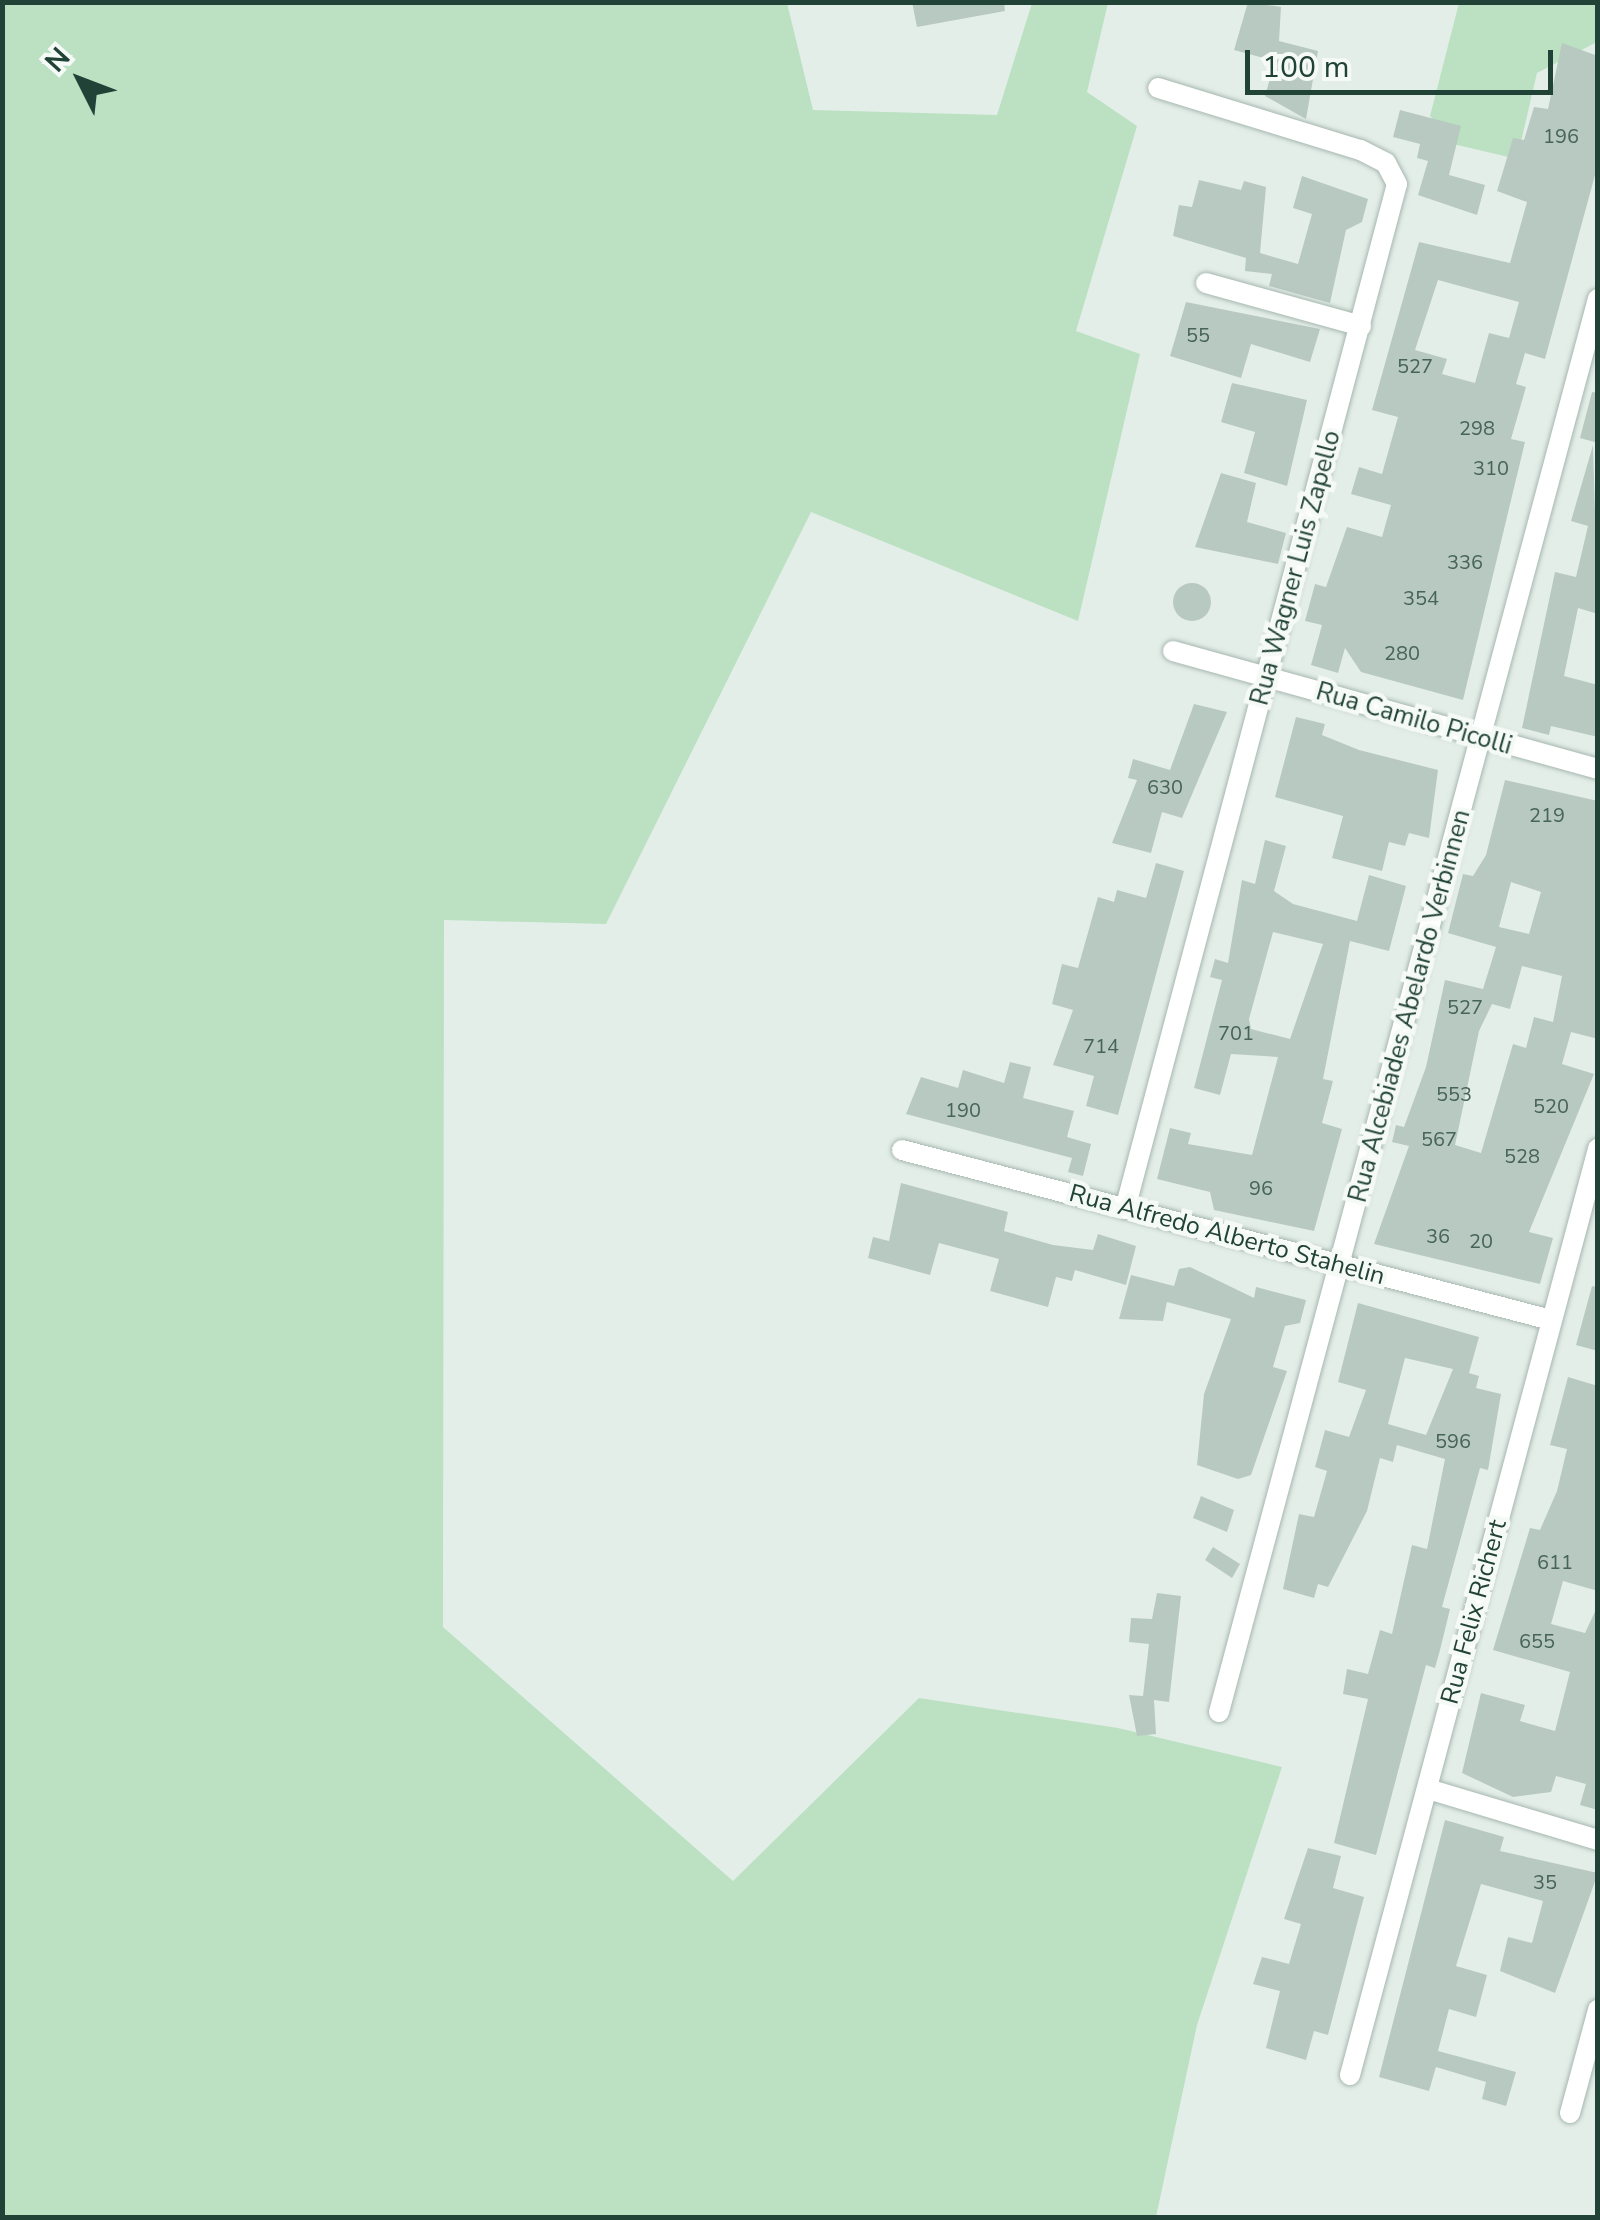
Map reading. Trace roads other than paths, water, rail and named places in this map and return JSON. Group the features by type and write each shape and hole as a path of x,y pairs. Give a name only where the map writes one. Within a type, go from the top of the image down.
{"street":[{"name":"Rua Wagner Luis Zapello","path":"1124,1209 1397,184 1386,163 1158,88"},
{"path":"1206,284 1361,326"},
{"name":"Rua Alcebiades Abelardo Verbinnen","path":"1219,1712 1598,299"},
{"name":"Rua Camilo Picolli","path":"1174,651 1598,769"},
{"name":"Rua Felix Richert","path":"1350,2075 1598,1149"},
{"name":"Rua Alfredo Alberto Stahelin","path":"902,1150 1551,1320"},
{"path":"1428,1789 1598,1840"},
{"path":"1570,2113 1598,2010"}]}
